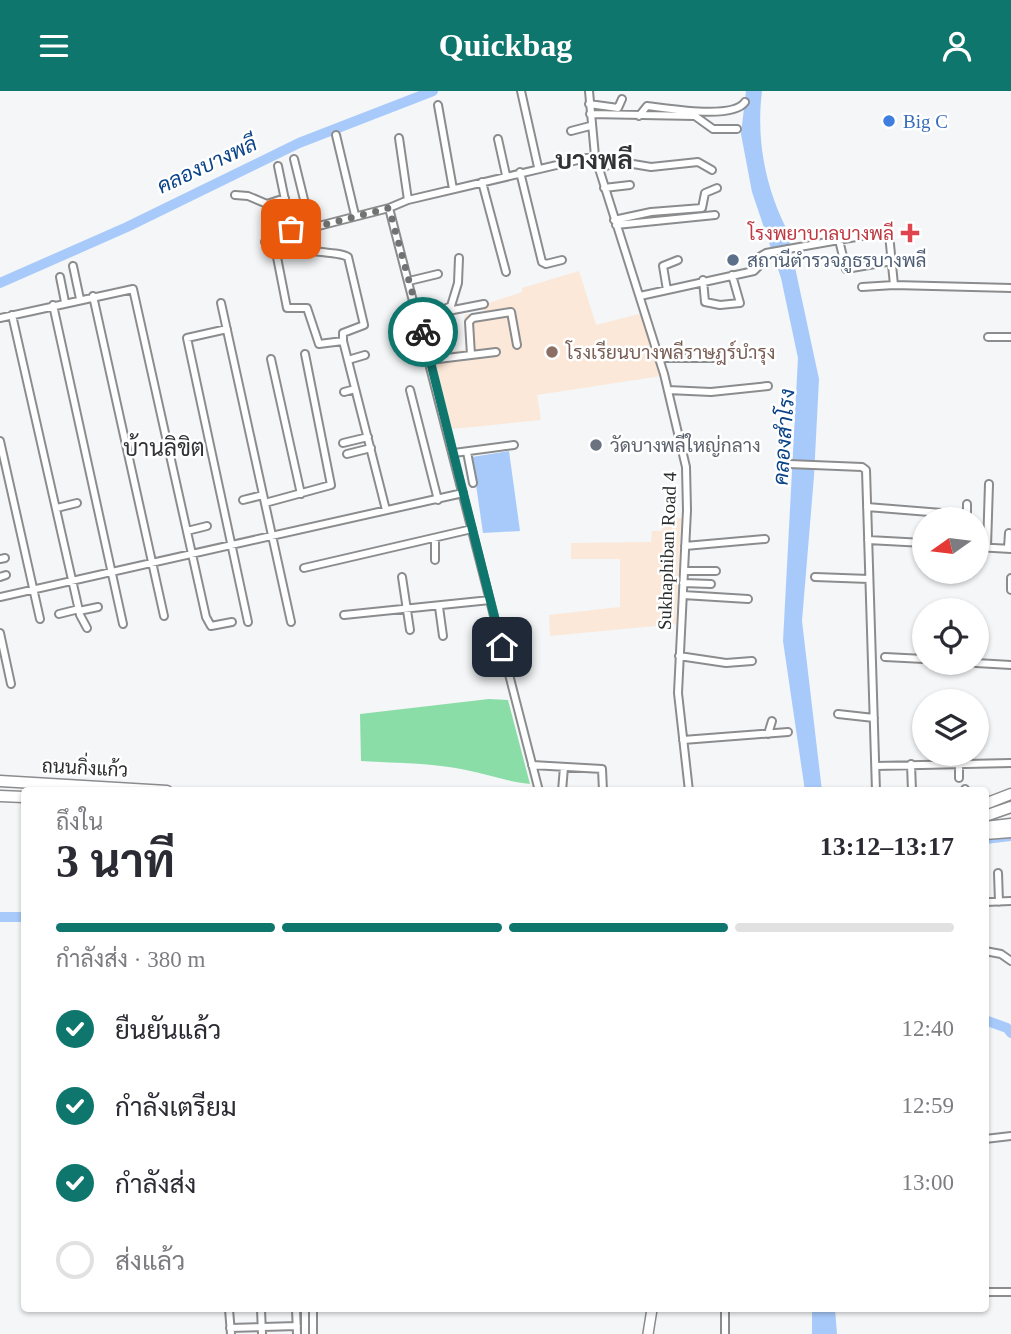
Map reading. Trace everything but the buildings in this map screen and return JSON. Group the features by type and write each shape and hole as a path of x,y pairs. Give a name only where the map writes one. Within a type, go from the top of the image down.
{"main road":[{"name":"ถนนกิ่งแก้ว","path":"0,781 100,787"},
{"path":"989,802 1011,794"},
{"name":"ถนนกิ่งแก้ว","path":"0,796 21,797"},
{"path":"990,814 1011,807"},
{"path":"990,814 1011,813"},
{"path":"989,827 1011,824"},
{"path":"989,834 1011,832"},
{"path":"648,1334 652,1312"}],"street":[{"path":"521,91 538,167"},
{"name":"Sukhaphiban Road 4","path":"589,91 594,156 659,358 686,467 678,693 689,787"},
{"path":"589,104 618,108 622,99"},
{"path":"639,116 647,106 666,110 735,111 745,103"},
{"path":"438,105 453,189"},
{"path":"590,114 695,116 713,129 737,129"},
{"path":"571,131 590,126"},
{"path":"336,135 355,215"},
{"path":"399,138 408,200"},
{"path":"498,139 506,176"},
{"path":"278,166 293,231 538,167 594,156"},
{"path":"294,159 311,228"},
{"path":"598,168 621,162 651,167 698,162 712,170"},
{"path":"520,172 542,262 546,264 562,260"},
{"path":"482,181 506,272"},
{"path":"604,188 630,185"},
{"path":"615,222 702,208 705,193 717,188"},
{"path":"235,195 267,204 285,198"},
{"path":"389,208 538,787"},
{"path":"615,222 715,215"},
{"path":"640,296 757,269 759,257 766,253 889,234 894,285"},
{"path":"839,240 846,268 892,261"},
{"path":"265,242 275,247 309,253 343,254 348,257 365,325 343,333 343,341 386,510"},
{"path":"275,247 287,307 307,308 319,344 343,341"},
{"path":"420,321 451,306 457,291 459,258"},
{"path":"667,290 663,266 678,260"},
{"path":"73,266 80,299"},
{"path":"409,281 438,274"},
{"path":"703,280 705,302 710,305 740,303 732,275"},
{"path":"60,277 65,302"},
{"path":"862,288 894,285 1011,288"},
{"path":"0,318 133,289 207,622 211,626 232,622"},
{"path":"93,296 164,616"},
{"path":"220,303 291,622"},
{"path":"442,311 484,304"},
{"path":"53,305 123,624"},
{"path":"471,355 469,323 473,318 510,312 517,345"},
{"path":"12,315 79,610 87,628"},
{"path":"227,329 187,338 248,622"},
{"path":"988,337 1011,337"},
{"path":"430,360 496,352"},
{"path":"696,357 699,353 754,353"},
{"path":"243,500 301,494 328,487 332,482 305,354"},
{"path":"348,359 365,355"},
{"path":"659,358 716,358"},
{"path":"271,359 301,494"},
{"path":"668,390 711,392 768,386"},
{"path":"344,392 355,389"},
{"path":"410,390 438,499"},
{"path":"343,443 368,437"},
{"path":"0,441 40,619"},
{"path":"454,453 514,445"},
{"path":"347,454 370,449"},
{"path":"467,452 473,483"},
{"path":"789,464 864,468 876,787"},
{"path":"988,507 989,484"},
{"path":"0,597 463,493"},
{"path":"57,508 77,503"},
{"path":"867,507 912,512"},
{"path":"187,531 207,526"},
{"path":"304,568 472,529"},
{"path":"989,547 1010,549 1009,533"},
{"path":"435,538 435,560"},
{"path":"685,546 765,539"},
{"path":"868,540 912,542"},
{"path":"684,571 716,571"},
{"path":"402,577 410,630"},
{"path":"815,577 869,579"},
{"path":"1011,577 1011,590"},
{"path":"683,583 711,584"},
{"path":"682,595 748,599"},
{"path":"344,615 490,600"},
{"path":"59,614 98,607"},
{"path":"439,607 443,636"},
{"path":"0,633 11,684"},
{"path":"679,656 726,663 752,661"},
{"path":"885,657 912,658"},
{"path":"989,664 1011,665"},
{"path":"838,714 874,718"},
{"path":"768,734 772,721"},
{"path":"683,740 788,732"},
{"path":"989,763 1011,763"},
{"path":"876,766 911,764 912,787"},
{"path":"532,765 602,769 604,787"},
{"path":"959,766 959,778"},
{"path":"562,787 564,767"},
{"path":"998,873 999,902"},
{"path":"989,902 1011,901"},
{"path":"989,952 1001,954 1011,961"},
{"path":"989,1139 1011,1136"},
{"path":"989,1292 1011,1292"},
{"path":"229,1312 230,1331 262,1326 297,1326"},
{"path":"261,1312 262,1334"},
{"path":"296,1312 297,1334"},
{"path":"304,1334 305,1312"},
{"path":"313,1312 313,1334"},
{"path":"725,1312 726,1334"},
{"path":"304,1322 313,1322"}],"shaded area":[{"name":"โรงเรียนบางพลีราษฎร์บำรุง","path":"579,271 596,325 643,313 661,376 537,395 541,420 452,429 433,355 468,349 464,315 484,312 483,305 522,292 522,288"},
{"path":"663,517 681,518 676,624 550,636 549,615 620,607 620,559 571,559 571,543 651,542 652,531 662,531"}],"green space":[{"path":"489,699 508,700 530,784 453,768 361,761 360,714"}],"water":[{"path":"746,91 762,91 760,127 764,162 773,197 787,230 819,379 802,621 822,787 804,787 783,641 798,358 781,278 752,192 741,134"},
{"path":"509,451 520,531 483,533 472,457"},
{"path":"812,1312 835,1312 837,1334 812,1334"}],"waterway":[{"name":"คลองบางพลี","path":"0,283 127,227 299,143 433,91"},
{"path":"989,841 1011,838"},
{"path":"0,917 21,917"},
{"path":"989,1021 1007,1028 1011,1033"}],"way so far":[{"path":"291,229 295,232 389,208 423,332"}],"place":[{"name":"Big C","path":"889,121"},
{"name":"โรงพยาบาลบางพลี","path":"910,233"},
{"name":"สถานีตำรวจภูธรบางพลี","path":"733,260"},
{"name":"โรงเรียนบางพลีราษฎร์บำรุง","path":"552,352"},
{"name":"วัดบางพลีใหญ่กลาง","path":"596,445"}],"district":[{"name":"บางพลี","path":"594,160"},
{"name":"บ้านลิขิต","path":"164,448"}],"route":[{"path":"423,332 502,647"}],"water label":[{"name":"คลองสำโรง","path":"784,437"}]}
